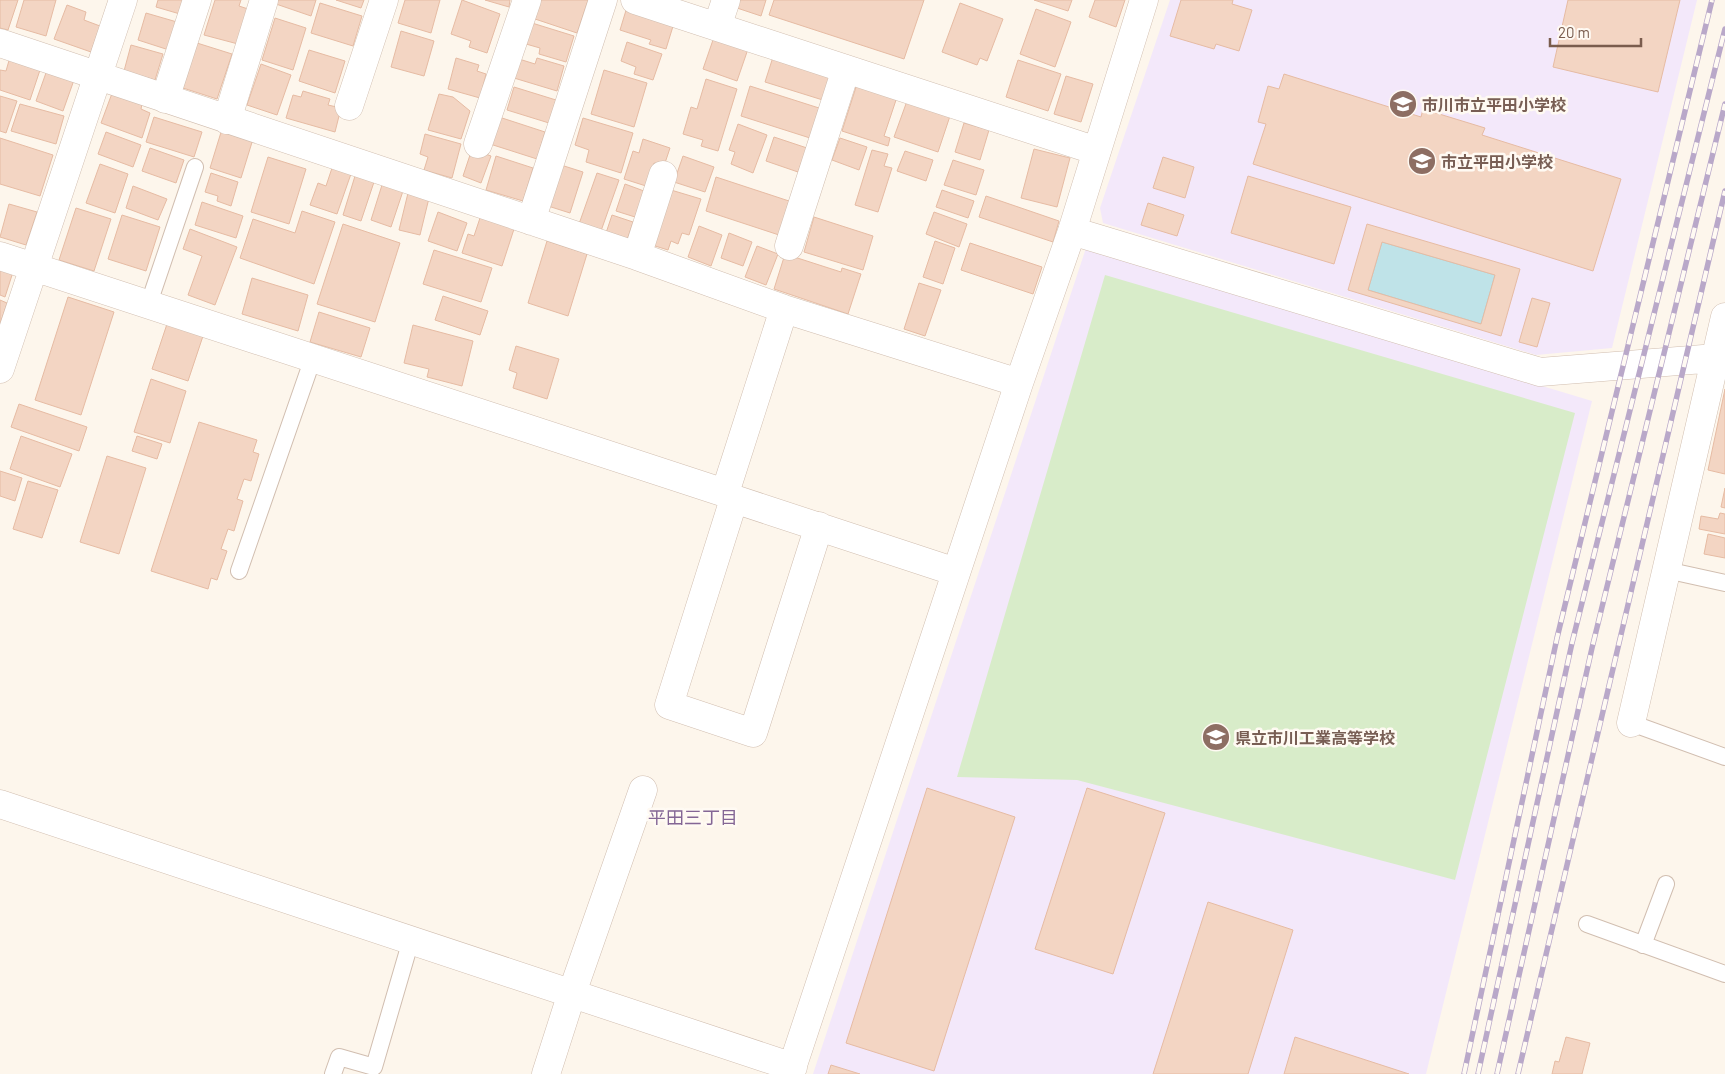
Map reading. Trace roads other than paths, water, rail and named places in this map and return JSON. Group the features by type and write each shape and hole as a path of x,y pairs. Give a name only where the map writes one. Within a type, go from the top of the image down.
{"street":[{"path":"0,369 124,0"},
{"path":"165,99 197,0"},
{"path":"227,120 264,0"},
{"path":"349,106 384,0"},
{"path":"478,144 527,0"},
{"path":"532,221 603,0"},
{"path":"635,0 1097,152"},
{"path":"716,27 726,0"},
{"path":"0,804 572,994 792,1070 1019,383 1072,230 1144,0"},
{"path":"0,43 637,256 784,310 1019,383"},
{"path":"789,246 846,69"},
{"path":"637,256 663,176"},
{"path":"1072,230 1540,372 1720,359"},
{"path":"0,256 148,303 956,572"},
{"path":"784,310 669,704 754,733 818,526"},
{"path":"1631,723 1666,570 1720,359 1725,317"},
{"path":"546,1074 643,790"}],"lane":[{"path":"148,303 195,167"},
{"path":"239,571 313,358"},
{"path":"1666,570 1725,582"},
{"path":"1631,723 1725,756"},
{"path":"1643,945 1666,884"},
{"path":"1587,924 1725,974"},
{"path":"333,1074 339,1057 374,1067 411,940"}],"water":[{"path":"1382,242 1495,275 1481,324 1368,290"}],"railway":[{"path":"1464,1074 1557,638 1712,0"},
{"path":"1478,1074 1572,643 1725,29"},
{"path":"1497,1074 1592,648 1725,104"},
{"path":"1518,1074 1725,191"}],"place":[{"name":"市川市立平田小学校","path":"1403,104"},
{"name":"市立平田小学校","path":"1422,161"},
{"name":"県立市川工業高等学校","path":"1216,737"}],"district":[{"name":"平田三丁目","path":"693,817"}]}
